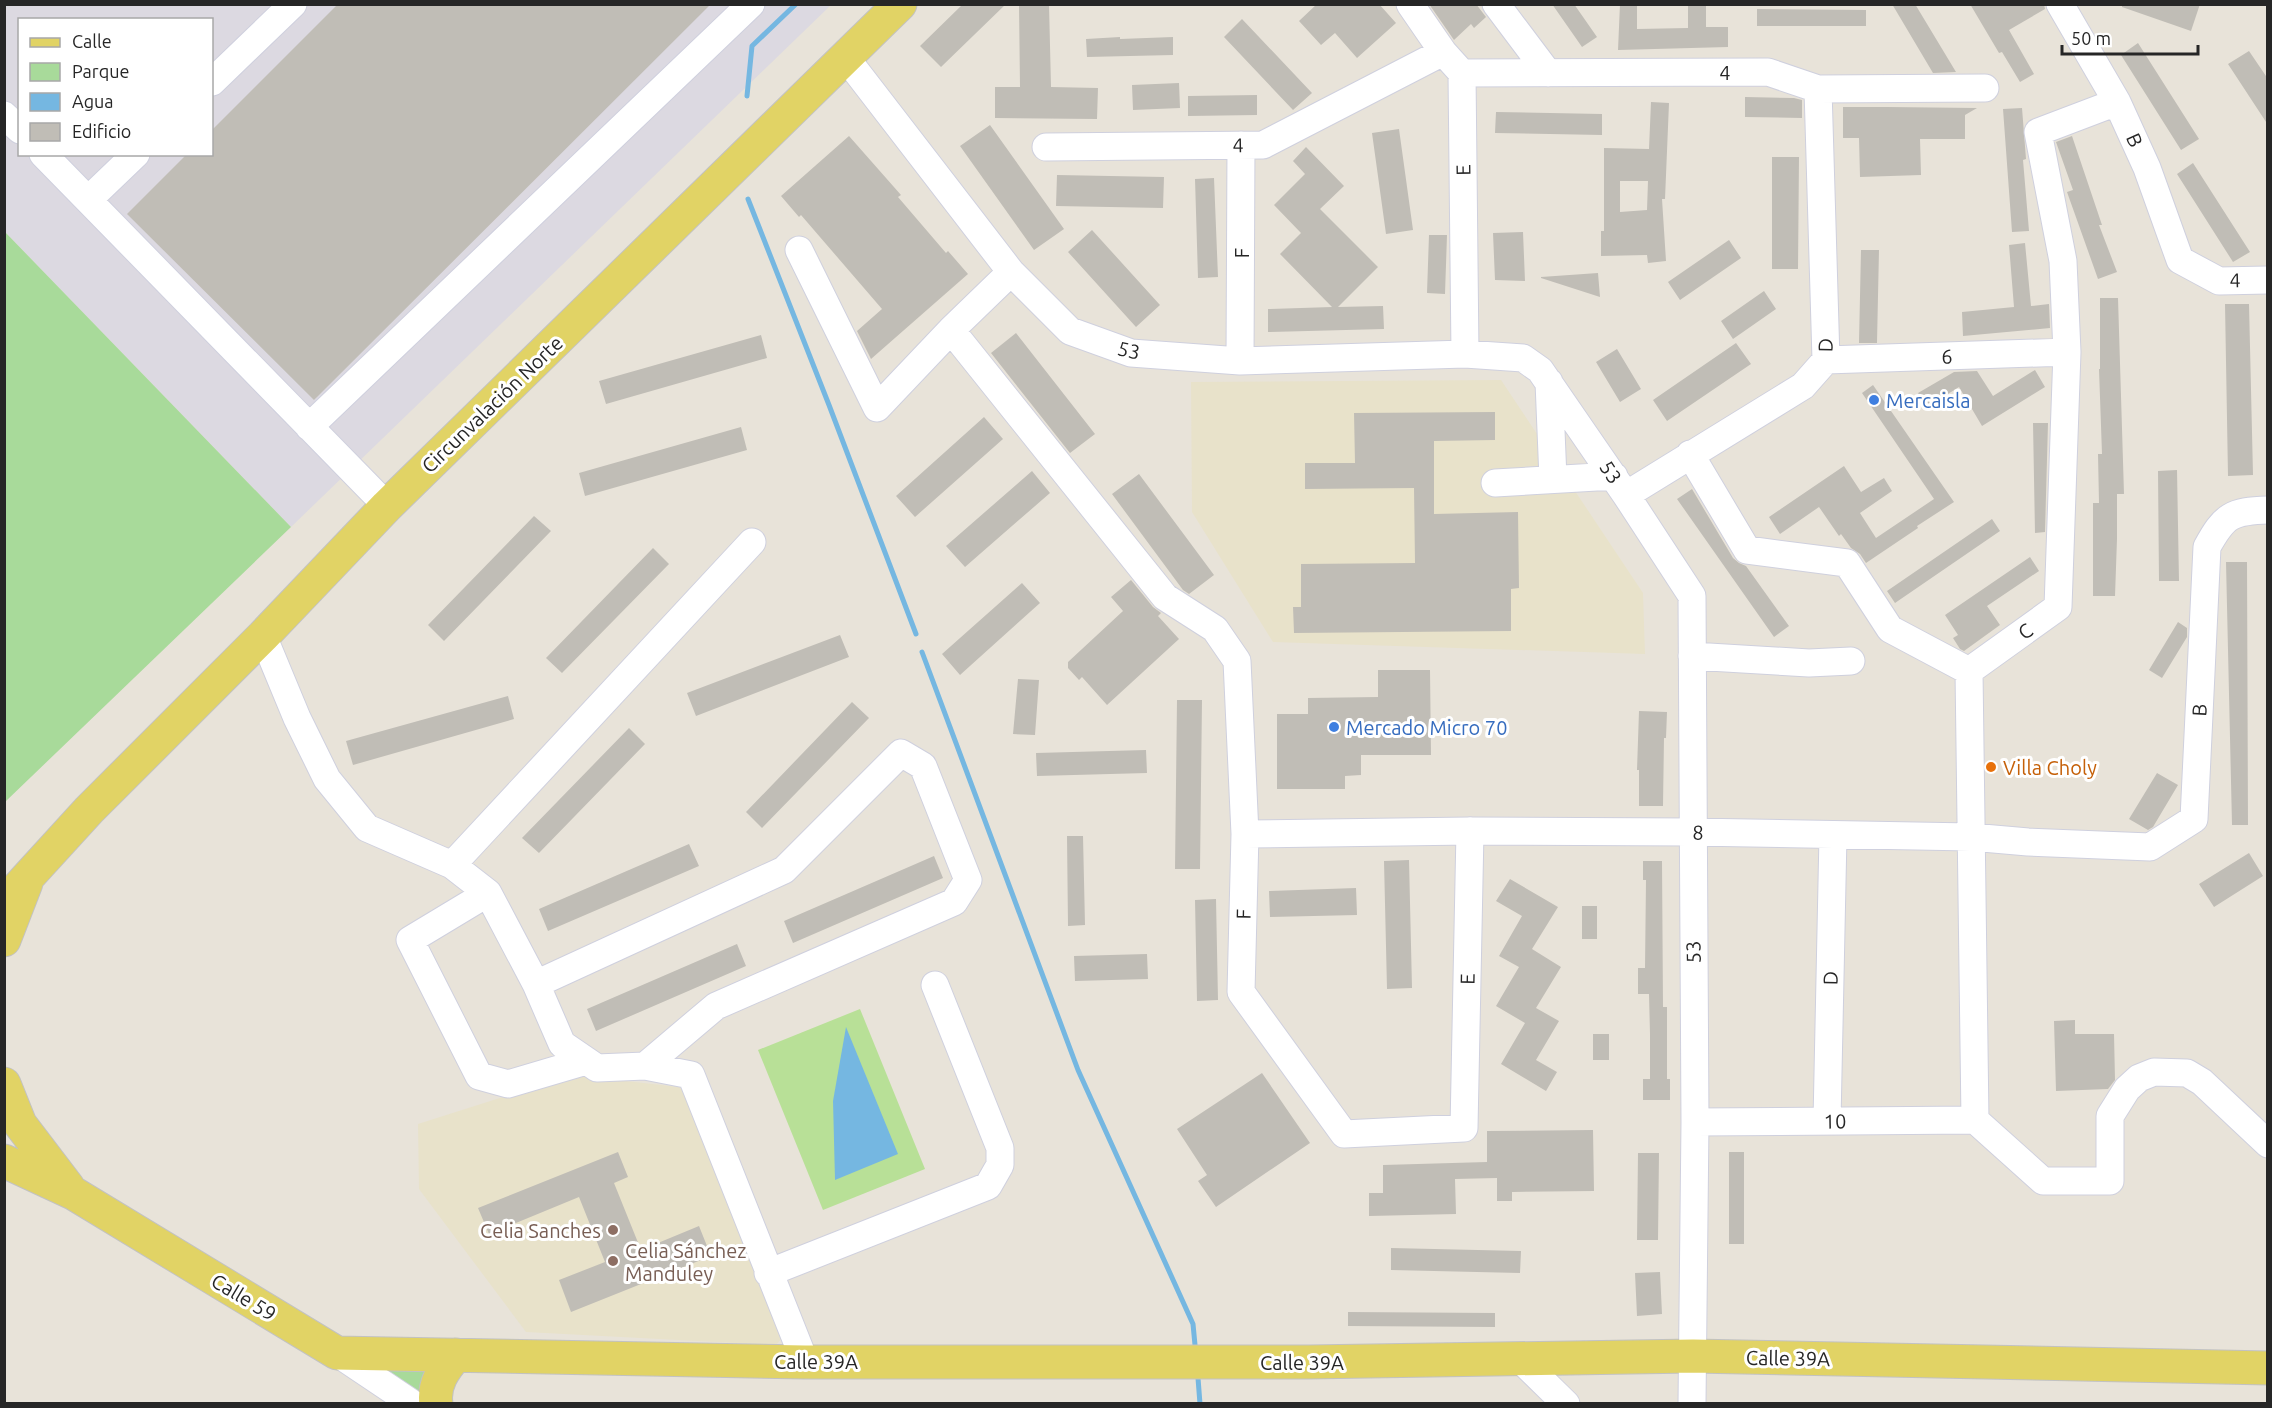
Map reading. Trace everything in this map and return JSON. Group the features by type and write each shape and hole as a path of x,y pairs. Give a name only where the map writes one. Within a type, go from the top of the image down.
{"main road":[{"name":"Circunvalación Norte","path":"4,940 12,888 263,636 387,506 900,4"},
{"path":"4,1084 20,1124 73,1193"},
{"path":"4,1161 73,1193"},
{"name":"Calle 59","path":"73,1193 337,1353"},
{"name":"Calle 39A","path":"337,1353 805,1362 1308,1362 1693,1356 2268,1368"},
{"path":"436,1404 437,1384 443,1371 456,1355"}],"street":[{"path":"213,81 292,4"},
{"path":"309,427 751,4"},
{"path":"1410,4 1443,52 1462,73"},
{"path":"1496,4 1548,73"},
{"name":"B","path":"2060,4 2117,102 2147,168 2180,260 2204,273"},
{"name":"4","path":"1046,147 1263,145 1443,52"},
{"name":"53","path":"846,58 1011,272 1070,331 1131,353 1240,361 1465,354 1523,358 1540,370 1549,382 1692,596 1695,1122 1692,1404"},
{"name":"4","path":"1462,73 1768,72 1818,89 1985,88"},
{"name":"E","path":"1462,73 1465,354"},
{"name":"D","path":"1620,486 1690,454 1803,386 1826,360 1818,89"},
{"name":"C","path":"1969,671 2058,607 2067,352 2063,261 2038,132 2117,102"},
{"path":"4,115 18,128"},
{"name":"F","path":"1240,361 1241,145"},
{"path":"45,156 387,506"},
{"path":"88,200 134,156"},
{"path":"800,250 877,408 951,330 1011,272"},
{"name":"4","path":"2204,273 2219,281 2268,280"},
{"name":"F","path":"951,330 1165,597 1215,629 1237,661 1245,834 1242,992 1344,1134"},
{"name":"6","path":"1826,360 2067,352"},
{"path":"1549,382 1553,480"},
{"path":"1690,454 1748,550 1847,563 1890,629 1969,671 1975,1120 2043,1181 2110,1181 2110,1116 2122,1095 2139,1078 2154,1072 2187,1073 2202,1082 2268,1144"},
{"path":"1495,483 1553,480 1620,486"},
{"name":"B","path":"2150,847 2194,819 2206,548 2220,524 2242,511 2268,510"},
{"path":"452,865 752,542"},
{"path":"263,636 297,718 327,779 367,828 452,865 488,892 536,984 562,1044 597,1068 645,1066 691,1075 805,1362"},
{"path":"1692,656 1809,663 1851,661"},
{"path":"536,984 784,870 901,753 924,766 968,880 954,902 716,1006 645,1066"},
{"name":"E","path":"1344,1134 1464,1128 1470,831"},
{"name":"8","path":"1245,834 1470,831 1692,832 1971,837 2028,842 2150,847"},
{"name":"D","path":"1827,1121 1833,835"},
{"path":"488,892 410,940 479,1076 508,1084 586,1060"},
{"path":"768,1273 988,1186 1000,1165 1000,1148 935,985"},
{"name":"10","path":"1695,1122 1975,1120"},
{"name":"Calle 59","path":"337,1353 413,1404"},
{"path":"1520,1359 1566,1404"}],"shaded area":[{"path":"5,5 831,5 291,527 5,232"},
{"path":"1501,380 1643,593 1645,654 1273,642 1192,512 1191,382"},
{"name":"Celia Sánchez Manduley","path":"572,1075 679,1087 694,1101 783,1337 776,1345 526,1332 419,1189 418,1124"}],"green space":[{"path":"5,232 291,527 5,802"},
{"path":"860,1009 925,1169 823,1210 758,1050"},
{"path":"374,1364 433,1367 423,1398"}],"water":[{"path":"846,1027 898,1154 835,1180 833,1101"}],"building":[{"path":"338,4 711,4 314,400 127,214 185,156 213,156 213,129"},
{"path":"963,4 1006,4 941,67 920,46"},
{"path":"1019,4 1049,4 1051,87 1098,88 1097,119 995,118 995,87 1020,87"},
{"path":"1317,4 1379,4 1396,23 1357,58 1335,33 1321,45 1299,21"},
{"path":"1429,4 1476,4 1486,17 1474,28 1471,24 1454,40"},
{"path":"1552,4 1574,4 1597,37 1582,47"},
{"path":"1620,4 1637,4 1637,29 1688,28 1688,4 1706,4 1706,27 1728,27 1728,47 1618,50"},
{"path":"1892,4 1915,4 1956,72 1933,73"},
{"path":"1970,4 2044,4 2045,9 2009,30 2034,74 2020,82 2002,52 1999,53"},
{"path":"2122,4 2200,4 2191,31 2122,7"},
{"path":"1757,9 1866,10 1866,26 1757,26"},
{"path":"1242,19 1312,93 1293,110 1224,37"},
{"path":"1120,37 1120,39 1173,37 1173,55 1087,57 1086,39"},
{"path":"2138,43 2199,139 2181,150 2121,55"},
{"path":"2249,51 2268,79 2268,125 2228,64"},
{"path":"1179,83 1180,108 1133,110 1132,85"},
{"path":"1257,95 1257,115 1188,116 1188,96"},
{"path":"1745,97 1802,100 1802,118 1745,117"},
{"path":"1651,102 1669,103 1665,199 1662,199 1666,261 1648,263 1647,255 1601,256 1601,231 1604,231 1604,148 1649,149","holes":["1620,181 1648,181 1647,210 1620,212"]},
{"path":"1843,107 1977,108 1965,115 1965,139 1920,139 1921,175 1860,177 1859,138 1843,138"},
{"path":"2022,108 2026,159 2023,160 2029,231 2012,232 2003,109"},
{"path":"1496,112 1602,114 1602,135 1495,133"},
{"path":"990,125 1064,229 1034,250 960,146"},
{"path":"1399,129 1413,230 1386,234 1372,133"},
{"path":"849,136 901,195 898,197 946,253 948,251 968,274 871,359 857,331 882,309 801,215 799,217 781,196"},
{"path":"2072,136 2102,225 2099,225 2117,272 2098,279 2067,192 2073,190 2056,142"},
{"path":"1306,147 1344,186 1320,209 1378,267 1338,307 1383,306 1384,329 1268,332 1268,309 1332,307 1280,254 1301,233 1274,205 1305,174 1293,161"},
{"path":"1772,157 1799,157 1798,269 1772,269"},
{"path":"2193,163 2250,252 2233,262 2177,174"},
{"path":"1057,175 1164,177 1163,208 1056,206"},
{"path":"1214,178 1218,277 1198,278 1195,179"},
{"path":"1092,230 1160,305 1136,327 1068,252"},
{"path":"1523,232 1525,281 1495,280 1493,233"},
{"path":"1429,235 1447,235 1445,294 1427,293"},
{"path":"1729,240 1741,258 1680,300 1668,282"},
{"path":"2025,243 2031,306 2049,304 2050,328 1963,336 1962,312 2014,307 2009,245"},
{"path":"1861,250 1879,250 1877,343 1859,343"},
{"path":"1598,273 1600,297 1541,278 1541,277"},
{"path":"1764,291 1776,309 1733,339 1721,321"},
{"path":"2100,298 2118,298 2124,494 2117,494 2115,596 2093,596 2093,503 2099,503 2098,454 2102,454 2099,369"},
{"path":"2225,304 2249,304 2253,475 2228,476"},
{"path":"1016,333 1095,434 1070,453 991,353"},
{"path":"761,335 767,358 606,404 599,381"},
{"path":"1736,343 1751,364 1667,421 1653,400"},
{"path":"1617,349 1641,389 1620,402 1596,362"},
{"path":"2035,370 2045,387 1982,426 1959,387 1927,407 1918,393 1954,372 1977,371 1993,396"},
{"path":"1873,385 1954,502 1866,563 1841,534 1839,536 1819,507 1780,534 1769,517 1844,466 1861,492 1884,478 1892,491 1860,513 1876,538 1934,499 1862,393"},
{"path":"1495,412 1495,440 1434,441 1434,514 1518,512 1519,588 1511,589 1511,631 1294,633 1293,607 1301,607 1301,564 1415,563 1414,488 1305,489 1305,463 1355,463 1354,413"},
{"path":"984,417 1003,439 915,517 896,496"},
{"path":"2033,423 2048,423 2045,532 2035,533"},
{"path":"741,427 747,450 585,496 579,473"},
{"path":"2177,470 2179,581 2159,581 2158,471"},
{"path":"1032,471 1050,493 965,567 946,546"},
{"path":"1139,474 1214,575 1189,594 1183,590 1112,494"},
{"path":"1692,489 1733,558 1746,566 1789,626 1774,637 1677,499"},
{"path":"534,516 551,531 444,641 428,625"},
{"path":"1992,519 2000,531 1895,603 1887,591"},
{"path":"653,548 669,564 562,673 546,658"},
{"path":"2030,557 2039,571 1987,606 2000,625 1964,651 1960,649 1953,638 1958,635 1945,615"},
{"path":"2226,562 2247,562 2248,825 2232,825"},
{"path":"1131,580 1153,607 1161,613 1158,616 1179,639 1107,705 1082,677 1079,680 1068,668 1068,662 1123,611 1111,597"},
{"path":"1022,583 1040,603 960,675 942,654"},
{"path":"2178,622 2187,628 2187,637 2162,678 2149,670"},
{"path":"840,635 849,657 696,716 687,693"},
{"path":"1378,670 1430,670 1431,755 1361,755 1361,775 1345,776 1345,789 1277,789 1277,714 1308,714 1308,698 1378,697"},
{"path":"1018,679 1039,680 1035,735 1013,734"},
{"path":"508,696 514,719 353,765 346,741"},
{"path":"1177,700 1202,700 1200,869 1175,869"},
{"path":"852,702 869,718 762,828 746,812"},
{"path":"1639,711 1667,712 1666,738 1664,738 1663,806 1639,806 1639,770 1637,770"},
{"path":"629,728 645,744 539,853 522,838"},
{"path":"1146,750 1147,773 1037,776 1036,753"},
{"path":"2157,773 2178,785 2153,827 2148,830 2129,819"},
{"path":"1067,836 1083,836 1085,925 1068,926"},
{"path":"689,844 699,866 548,931 539,909"},
{"path":"2249,853 2263,876 2214,907 2199,884"},
{"path":"934,856 943,878 793,943 784,921"},
{"path":"1409,860 1412,988 1387,989 1384,861"},
{"path":"1643,861 1662,861 1663,1007 1667,1007 1667,1079 1670,1079 1670,1100 1643,1100 1643,1079 1650,1079 1650,1034 1649,994 1638,994 1638,968 1645,968 1646,880 1643,880"},
{"path":"1510,879 1558,907 1532,949 1561,967 1536,1008 1559,1021 1536,1060 1557,1072 1546,1091 1501,1064 1525,1023 1496,1006 1519,967 1499,956 1522,916 1496,901"},
{"path":"1356,888 1357,915 1270,917 1269,891"},
{"path":"1216,899 1218,1000 1197,1001 1195,900"},
{"path":"1582,906 1597,906 1597,939 1582,939"},
{"path":"737,944 746,966 596,1031 587,1009"},
{"path":"1147,954 1148,979 1075,981 1074,956"},
{"path":"2075,1020 2075,1034 2114,1034 2115,1080 2108,1089 2056,1091 2054,1021"},
{"path":"1593,1034 1609,1034 1609,1060 1593,1060"},
{"path":"1262,1073 1310,1143 1216,1207 1198,1181 1207,1175 1177,1129"},
{"path":"1593,1130 1594,1191 1512,1192 1512,1201 1497,1201 1497,1178 1455,1179 1456,1214 1369,1216 1369,1193 1383,1193 1383,1165 1487,1162 1487,1131"},
{"name":"Celia Sanches","path":"618,1152 628,1177 614,1183 641,1250 699,1226 711,1256 571,1312 559,1280 605,1262 579,1197 489,1234 478,1208"},
{"path":"1729,1152 1744,1152 1744,1244 1729,1244"},
{"path":"1638,1153 1659,1153 1658,1240 1637,1240"},
{"path":"1391,1248 1521,1251 1520,1273 1391,1270"},
{"path":"1660,1272 1662,1314 1637,1316 1635,1273"},
{"path":"1348,1312 1495,1313 1495,1327 1348,1326"}],"waterway":[{"path":"747,96 752,46 796,4"},
{"path":"748,199 916,634"},
{"path":"922,652 1078,1070 1193,1324 1195,1345"},
{"path":"1198,1378 1200,1404"}],"place":[{"name":"Mercaisla","path":"1874,400"},
{"name":"Mercado Micro 70","path":"1334,727"},
{"name":"Villa Choly","path":"1991,767"},
{"name":"Celia Sanches","path":"613,1230"},
{"name":"Celia Sánchez Manduley","path":"613,1261"}]}
